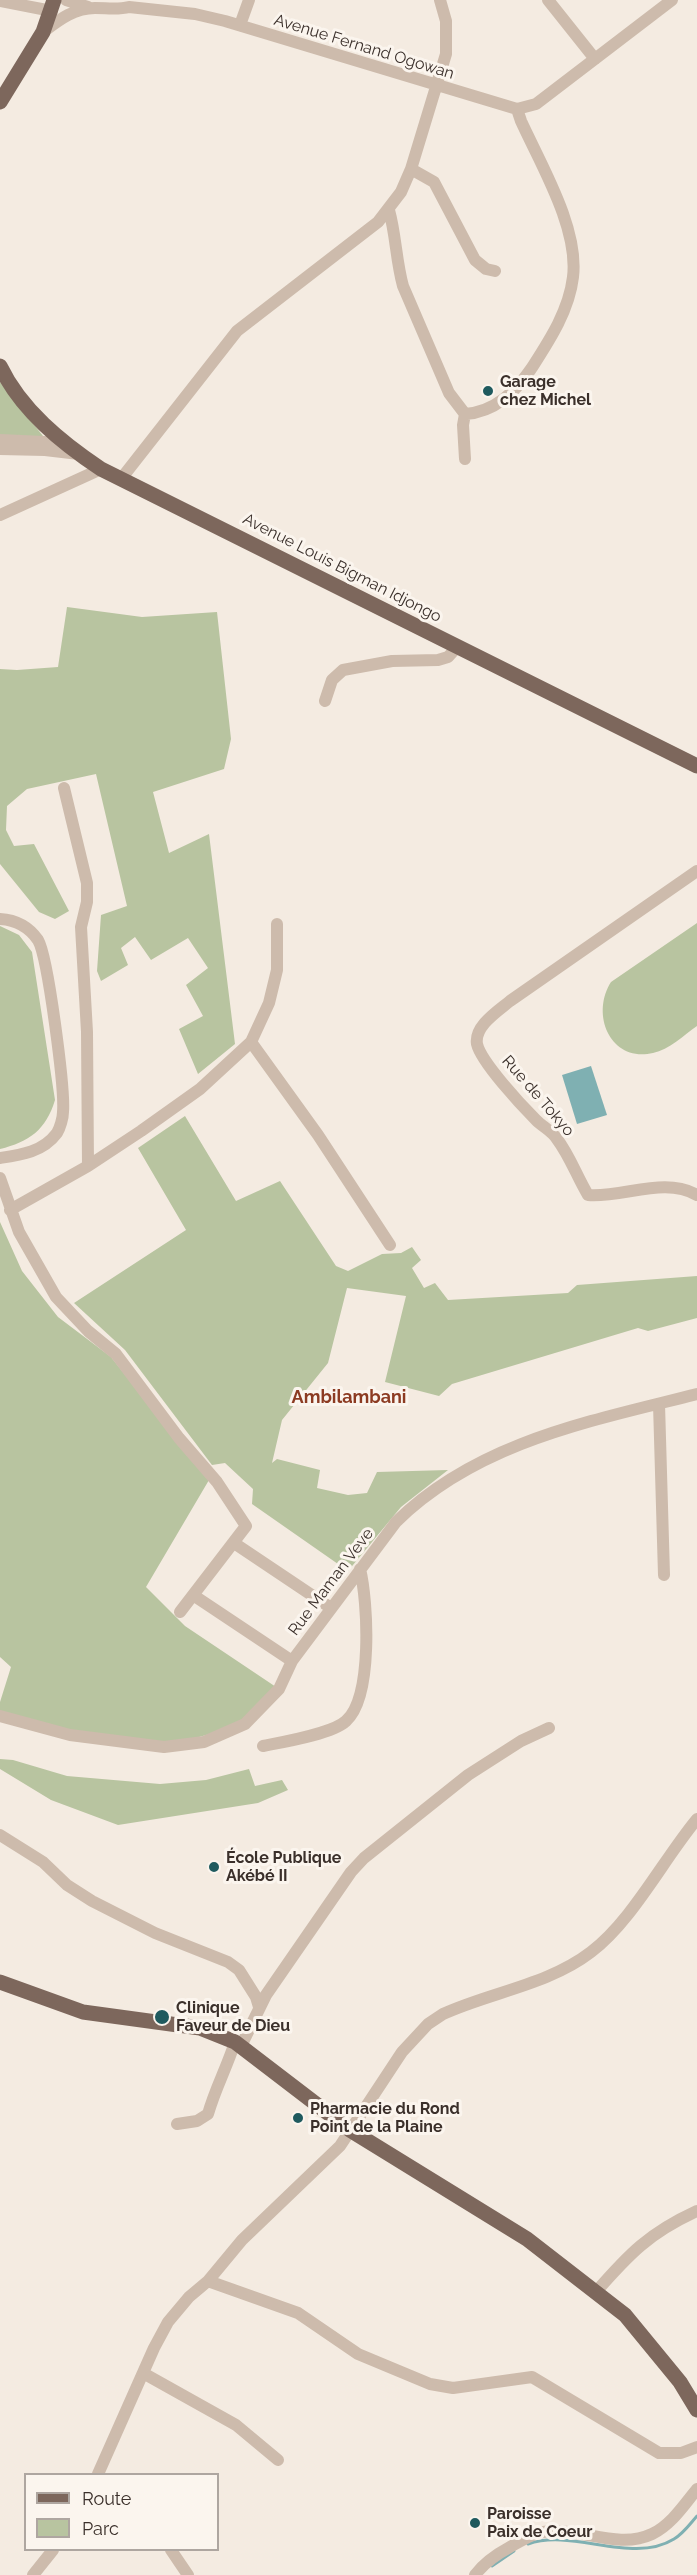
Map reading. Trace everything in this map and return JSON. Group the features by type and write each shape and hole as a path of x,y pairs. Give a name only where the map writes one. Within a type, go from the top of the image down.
{"main road":[{"path":"0,102 43,32 53,5"},
{"name":"Avenue Louis Bigman Idjongo","path":"0,366 30,410 80,455 101,469 697,766"},
{"path":"0,1982 83,2012 200,2028 238,2044 350,2130 527,2239 625,2316 680,2382 697,2410"}],"street":[{"path":"0,0 53,5"},
{"path":"66,0 95,8"},
{"path":"111,0 129,7"},
{"path":"240,25 249,0"},
{"path":"121,479 198,377 237,331 365,233 389,210 401,192 411,169 437,87 447,40 440,0"},
{"path":"548,0 595,59"},
{"path":"465,414 474,413 498,403 523,380 558,324 573,278 574,263 564,220 521,122 518,109 536,104 672,0"},
{"path":"43,32 66,15 76,11 129,7"},
{"name":"Avenue Fernand Ogowan","path":"129,7 195,14 240,25 437,87 518,109"},
{"path":"411,169 434,182 475,260 486,269 495,271"},
{"path":"389,210 403,286 449,393 465,414 463,424 465,459"},
{"path":"0,440 66,442"},
{"path":"0,449 45,450 80,455"},
{"path":"0,515 101,469"},
{"path":"325,701 332,680 343,670 392,661 438,660 448,657 458,646"},
{"path":"64,788 87,883 87,902 81,927 87,1032 88,1166"},
{"name":"Rue de Tokyo","path":"697,871 510,1001 488,1019 479,1031 477,1043 488,1064 516,1098 538,1122 557,1137 588,1196 665,1188 680,1188 697,1195"},
{"path":"0,919 23,924 40,944 61,1076 63,1113 58,1132 47,1143 26,1155 0,1158"},
{"path":"10,1210 88,1166 200,1089 251,1042 269,1003 277,970 277,924"},
{"path":"251,1042 318,1135 390,1245"},
{"path":"0,1178 19,1232 56,1297 88,1331 116,1354 179,1438 217,1482 246,1526 180,1612"},
{"name":"Rue Maman Veve","path":"0,1716 54,1731 164,1747 204,1742 245,1724 279,1689 292,1661 396,1522 413,1505 466,1467 520,1444 697,1394"},
{"path":"659,1404 664,1575"},
{"path":"234,1543 331,1608"},
{"path":"263,1746 318,1733 345,1723 352,1714 360,1694 365,1648 364,1585 360,1569"},
{"path":"193,1595 292,1661"},
{"path":"177,2124 197,2121 208,2114 211,2100 259,2007 351,1872 364,1858 468,1775 527,1737 549,1728"},
{"path":"99,2473 168,2322 189,2297 208,2281 242,2240 329,2157 350,2130 402,2052 428,2024 463,2005 556,1972 591,1952 617,1926 697,1819"},
{"path":"0,1835 43,1862 68,1885 92,1901 155,1933 228,1962 239,1971 256,1997 259,2007"},
{"path":"595,2293 640,2244 655,2233 697,2211"},
{"path":"208,2281 298,2313 358,2354 430,2384 453,2388 532,2377 652,2450 670,2454 697,2447"},
{"path":"143,2373 237,2425 278,2460"},
{"path":"475,2575 482,2566 505,2550 529,2536 540,2533 569,2532 627,2540 648,2536 673,2518 697,2489"},
{"path":"33,2575 52,2551"},
{"path":"172,2551 188,2575"}],"green space":[{"path":"0,382 43,436 0,436"},
{"path":"67,607 142,617 217,612 231,739 224,769 153,792 169,853 209,834 235,1044 198,1074 179,1029 203,1016 186,985 208,968 188,938 151,960 135,937 121,948 128,965 101,981 97,971 101,915 127,906 96,774 27,789 7,806 6,830 14,846 34,844 69,911 55,919 39,912 0,864 0,669 58,667"},
{"path":"697,923 697,1026 671,1046 659,1051 638,1054 626,1051 608,1034 604,1022 605,995 611,982"},
{"path":"0,926 19,935 32,952 55,1100 47,1119 35,1133 20,1143 0,1149"},
{"path":"185,1116 236,1201 280,1181 336,1266 348,1271 382,1254 401,1253 412,1247 421,1260 412,1268 424,1288 435,1283 448,1300 568,1293 577,1285 697,1276 697,1318 648,1331 638,1328 452,1384 439,1396 385,1382 406,1296 347,1288 328,1363 282,1420 272,1463 277,1459 320,1470 317,1488 348,1495 367,1493 377,1472 448,1470 401,1507 348,1571 252,1504 253,1489 225,1463 212,1465 125,1350 74,1303 186,1230 138,1148"},
{"path":"0,1222 22,1271 58,1317 111,1357 209,1480 146,1587 185,1626 279,1689 245,1724 164,1747 86,1738 0,1711 0,1702 11,1667 0,1657"},
{"path":"0,1759 13,1760 67,1776 160,1784 206,1780 249,1769 255,1786 282,1780 288,1790 258,1803 118,1825 51,1800 0,1769"}],"water":[{"path":"591,1066 607,1115 577,1124 562,1075"}],"waterway":[{"path":"528,2544 545,2540 564,2540 621,2548 658,2546 677,2537 697,2516"},
{"path":"492,2566 514,2551"}],"place":[{"name":"Garage chez Michel","path":"488,391"},
{"name":"École Publique Akébé II","path":"214,1867"},
{"name":"Clinique Faveur de Dieu","path":"162,2017"},
{"name":"Pharmacie du Rond Point de la Plaine","path":"298,2118"},
{"name":"Paroisse Paix de Coeur","path":"475,2523"}],"district":[{"name":"Ambilambani","path":"349,1398"}]}
